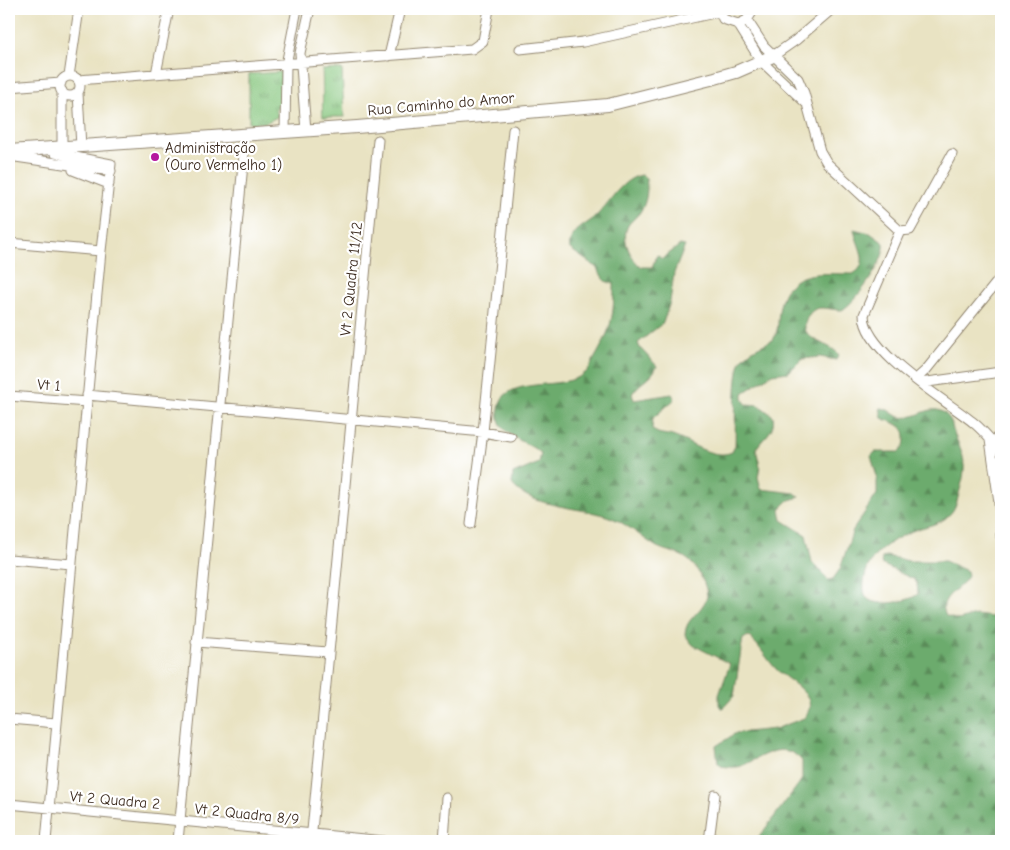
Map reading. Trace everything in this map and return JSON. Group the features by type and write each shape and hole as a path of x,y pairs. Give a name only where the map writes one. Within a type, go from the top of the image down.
{"street":[{"path":"62,148 62,87 69,76 80,9"},
{"path":"156,74 169,9"},
{"path":"286,132 286,65 297,9"},
{"path":"306,131 300,53 310,9"},
{"path":"389,56 400,9"},
{"path":"69,76 78,80 460,51 472,49 483,41 489,9"},
{"path":"520,49 583,42 719,10 730,23 743,22 754,9"},
{"path":"793,42 797,33 823,9"},
{"path":"793,42 832,9"},
{"path":"743,22 774,71 805,102"},
{"name":"Rua Caminho do Amor","path":"9,152 306,131 608,105 708,81 736,72 767,58 793,42"},
{"path":"767,58 794,74 820,151 827,164 900,231 910,230 952,154"},
{"path":"78,80 80,89 78,93 81,147"},
{"path":"9,87 62,87"},
{"path":"62,87 69,96 78,93"},
{"path":"286,110 304,108"},
{"path":"471,524 483,432 513,130"},
{"name":"Vt 2 Quadra 11/12","path":"311,838 378,140"},
{"path":"25,150 65,153 111,168"},
{"path":"178,841 218,407 244,154"},
{"path":"9,156 44,162 111,168"},
{"path":"44,162 80,172 108,184"},
{"path":"46,841 101,251 111,168"},
{"path":"900,231 864,315 866,330 894,363 974,423 1001,451"},
{"path":"9,243 101,251"},
{"path":"918,381 1001,277"},
{"path":"918,381 1001,372"},
{"name":"Vt 1","path":"9,396 87,398 218,407 483,432 511,437"},
{"path":"990,440 1001,537"},
{"path":"995,479 1000,462"},
{"path":"9,559 72,564"},
{"path":"196,642 328,652"},
{"path":"9,719 56,723"},
{"path":"709,841 715,795"},
{"path":"444,841 447,798"},
{"name":"Vt 2 Quadra 2","path":"9,804 180,820"},
{"name":"Vt 2 Quadra 8/9","path":"180,820 311,838 384,841"}],"green space":[{"path":"342,69 344,117 323,117 322,70"},
{"path":"282,72 283,101 275,111 279,116 265,123 249,123 249,74"},
{"path":"642,175 646,178 647,182 645,202 641,211 626,229 626,241 633,258 641,267 652,267 657,255 662,259 680,245 685,246 674,273 670,302 663,323 638,343 640,348 657,366 652,374 632,394 634,400 672,394 675,399 653,418 652,429 657,433 675,437 703,450 718,454 732,452 735,446 736,386 740,364 743,358 750,352 773,340 778,328 780,306 784,293 790,285 808,275 853,274 859,270 862,259 854,229 870,233 884,243 884,250 876,270 848,306 842,310 818,308 810,313 807,318 806,332 835,351 839,355 836,360 820,357 802,359 789,372 772,374 743,393 743,399 746,404 759,405 773,416 771,430 756,449 760,466 758,477 761,489 795,493 800,497 789,500 780,509 782,520 806,535 812,562 828,580 833,579 840,569 853,530 877,494 877,477 871,456 875,452 899,452 904,444 903,429 897,424 882,418 880,408 886,409 900,417 938,410 949,418 961,449 964,466 963,479 954,508 942,521 906,534 878,553 866,571 864,592 868,599 878,603 908,599 918,594 917,583 913,579 881,564 882,558 886,556 909,561 945,561 967,571 968,576 944,604 946,616 958,620 976,615 1001,618 1001,841 756,841 802,779 802,761 795,754 780,750 741,766 721,766 718,763 716,746 736,733 775,729 804,718 809,710 807,696 776,669 748,636 743,639 734,696 722,709 719,705 719,695 730,664 693,645 685,635 688,624 705,603 707,597 703,579 696,568 682,556 657,547 612,518 531,498 520,492 512,484 513,474 539,463 541,453 503,428 499,414 502,398 510,391 522,387 576,379 590,367 609,328 613,313 614,284 605,281 596,267 570,249 570,242 576,231 595,217 623,185"}],"place":[{"name":"Administração (Ouro Vermelho 1)","path":"155,157"}]}
